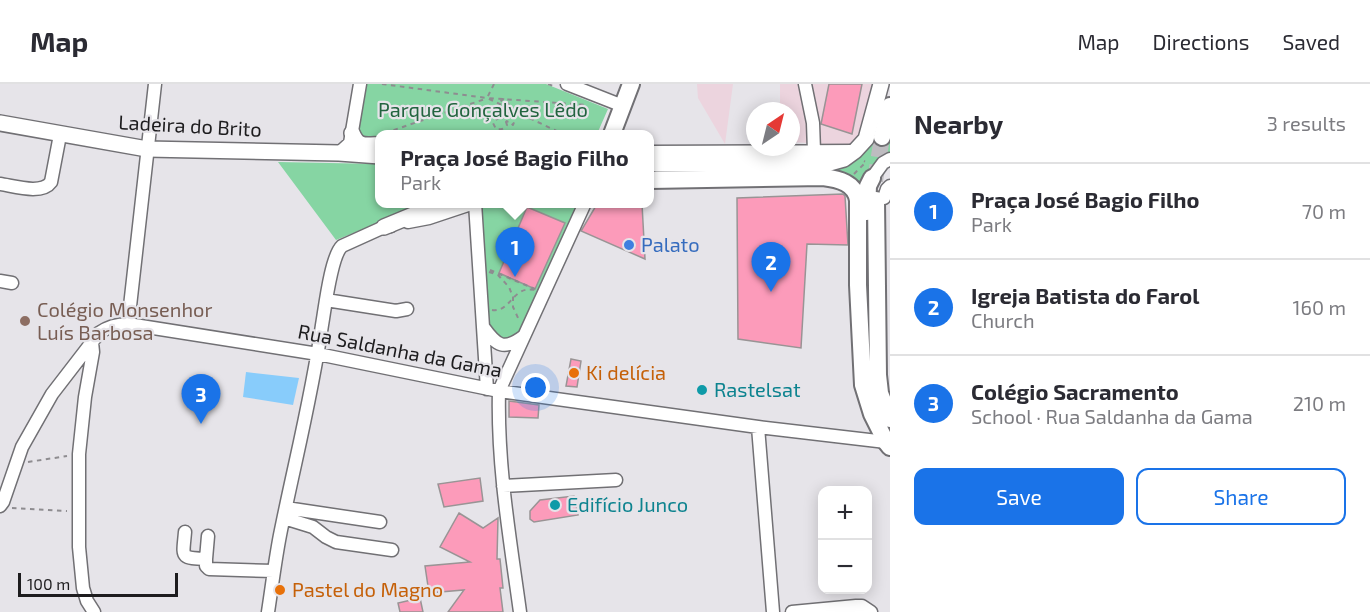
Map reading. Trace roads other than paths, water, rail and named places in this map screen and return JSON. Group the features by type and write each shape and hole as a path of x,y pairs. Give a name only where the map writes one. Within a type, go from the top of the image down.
{"highway":[{"path":"614,130 631,84"},
{"path":"868,142 890,106"},
{"path":"654,180 823,177 846,183 853,188 858,200 858,285 863,384 872,414 888,445"},
{"path":"858,285 866,265 867,199 868,186 872,178"},
{"path":"883,195 890,394"},
{"path":"883,195 878,375 880,393 890,418"}],"main road":[{"path":"654,158 826,164 844,159 868,142 882,84"},
{"name":"Ladeira do Brito","path":"0,123 59,140 148,146 375,145"},
{"name":"Ladeira do Brito","path":"350,146 375,154"},
{"path":"384,227 432,208"}],"street":[{"path":"128,324 155,84"},
{"path":"350,146 360,84"},
{"path":"567,84 623,106"},
{"path":"805,84 813,123 814,151"},
{"path":"0,184 45,188 51,182 59,140"},
{"path":"654,158 814,151 868,142"},
{"path":"872,178 883,163 890,159"},
{"path":"268,612 335,258 342,246 384,227 429,218 461,208"},
{"path":"475,208 485,271 482,304 484,328 498,417 503,486 520,612"},
{"path":"493,390 526,331 583,208"},
{"path":"326,300 396,311 407,309"},
{"name":"Rua Saldanha da Gama","path":"6,507 3,502 22,447 52,394 99,333 118,324 318,354 493,390 888,445"},
{"path":"484,328 493,341 509,345 516,342 526,331"},
{"path":"92,342 93,352 85,397 80,454 79,547 83,588 94,612"},
{"path":"758,427 773,612"},
{"path":"503,486 616,480"},
{"path":"285,513 329,514 380,522"},
{"path":"285,513 336,542 392,550"},
{"path":"321,532 329,514"},
{"path":"185,532 183,553 185,556 206,559"},
{"path":"208,536 206,566 209,569 274,571"},
{"path":"792,612 862,606 871,612"}],"water":[{"path":"246,372 299,378 293,405 243,397"}],"tunnel":[{"path":"875,181 882,137"}],"place":[{"name":"Palato","path":"629,245"},
{"name":"Praça José Bagio Filho","path":"515,277"},
{"name":"Igreja Batista do Farol","path":"771,292"},
{"name":"Colégio Monsenhor Luís Barbosa","path":"25,321"},
{"name":"Ki delícia","path":"574,373"},
{"name":"Rastelsat","path":"702,390"},
{"name":"Colégio Sacramento","path":"201,424"},
{"name":"Edifício Junco","path":"555,505"},
{"name":"Pastel do Magno","path":"280,590"}],"park label":[{"name":"Parque Gonçalves Lêdo","path":"483,110"}]}
